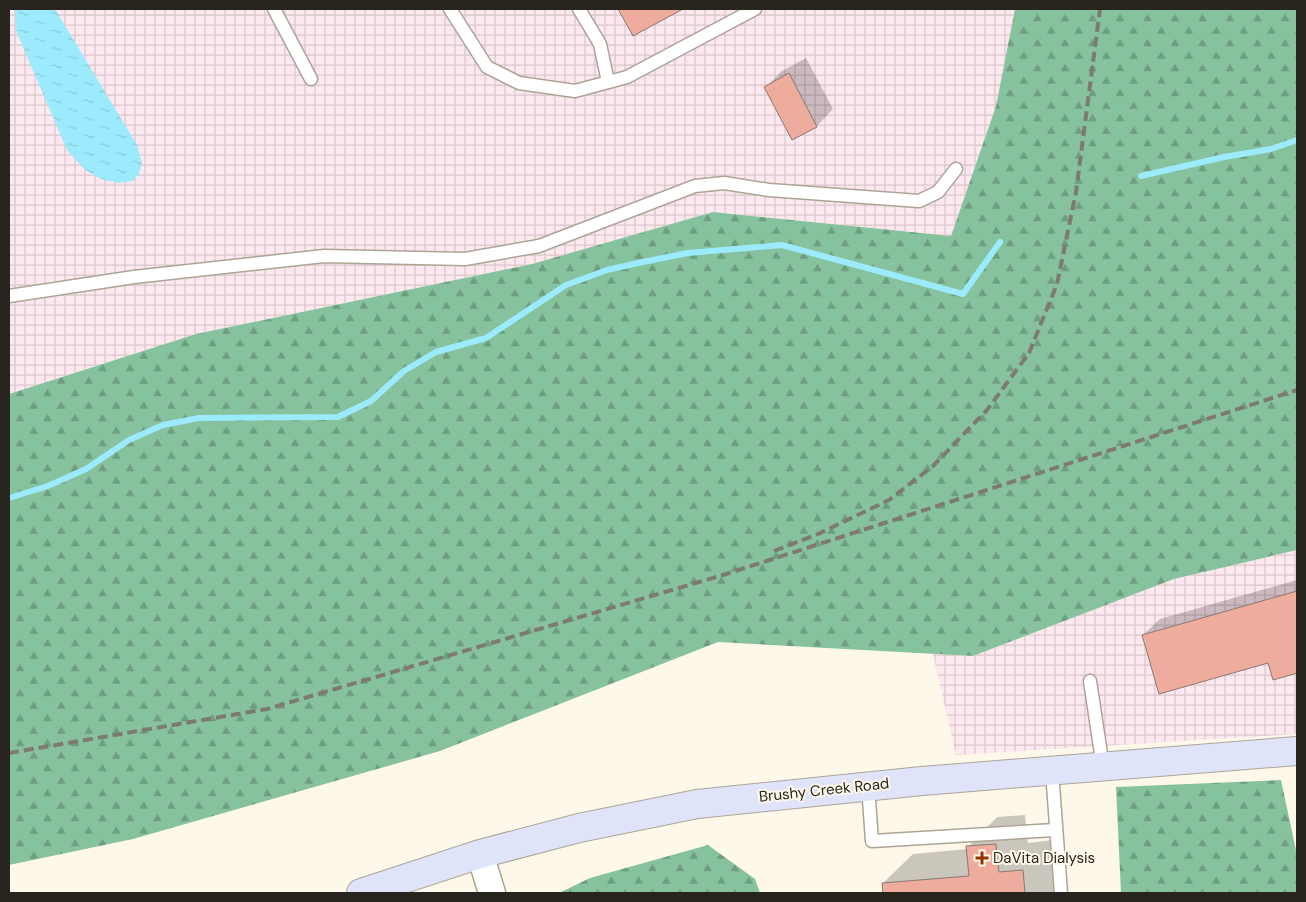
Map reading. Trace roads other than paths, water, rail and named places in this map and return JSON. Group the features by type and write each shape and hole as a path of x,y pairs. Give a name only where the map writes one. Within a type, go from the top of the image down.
{"main road":[{"name":"Brushy Creek Road","path":"362,893 480,854 579,828 697,804 868,786 1297,751"}],"street":[{"path":"480,854 492,893"}],"lane":[{"path":"274,9 311,78"},
{"path":"450,9 487,67 519,83 575,91 627,78 755,9"},
{"path":"579,9 600,44 608,82"},
{"path":"9,296 134,277 324,256 465,259 539,246 695,186 724,184 769,190 919,201 938,192 956,169"},
{"path":"1090,681 1103,766"},
{"path":"1052,771 1055,830 1062,893"},
{"path":"868,786 872,841 1055,830"}],"water":[{"path":"15,9 55,9 137,145 142,163 139,174 132,181 119,183 101,179 84,169 67,150 16,31"}],"waterway":[{"path":"1141,176 1224,157 1271,149 1297,140"},
{"path":"9,498 48,486 86,469 129,440 163,425 199,418 338,417 371,401 404,371 436,352 486,338 566,285 607,270 688,253 782,245 963,294 1000,242"}],"railway":[{"path":"774,551 818,534 889,500 933,466 987,410 1029,353 1057,284 1076,192 1100,9"},
{"path":"9,753 267,709 723,575 1297,390"}],"place":[{"name":"DaVita Dialysis","path":"982,858"}]}
